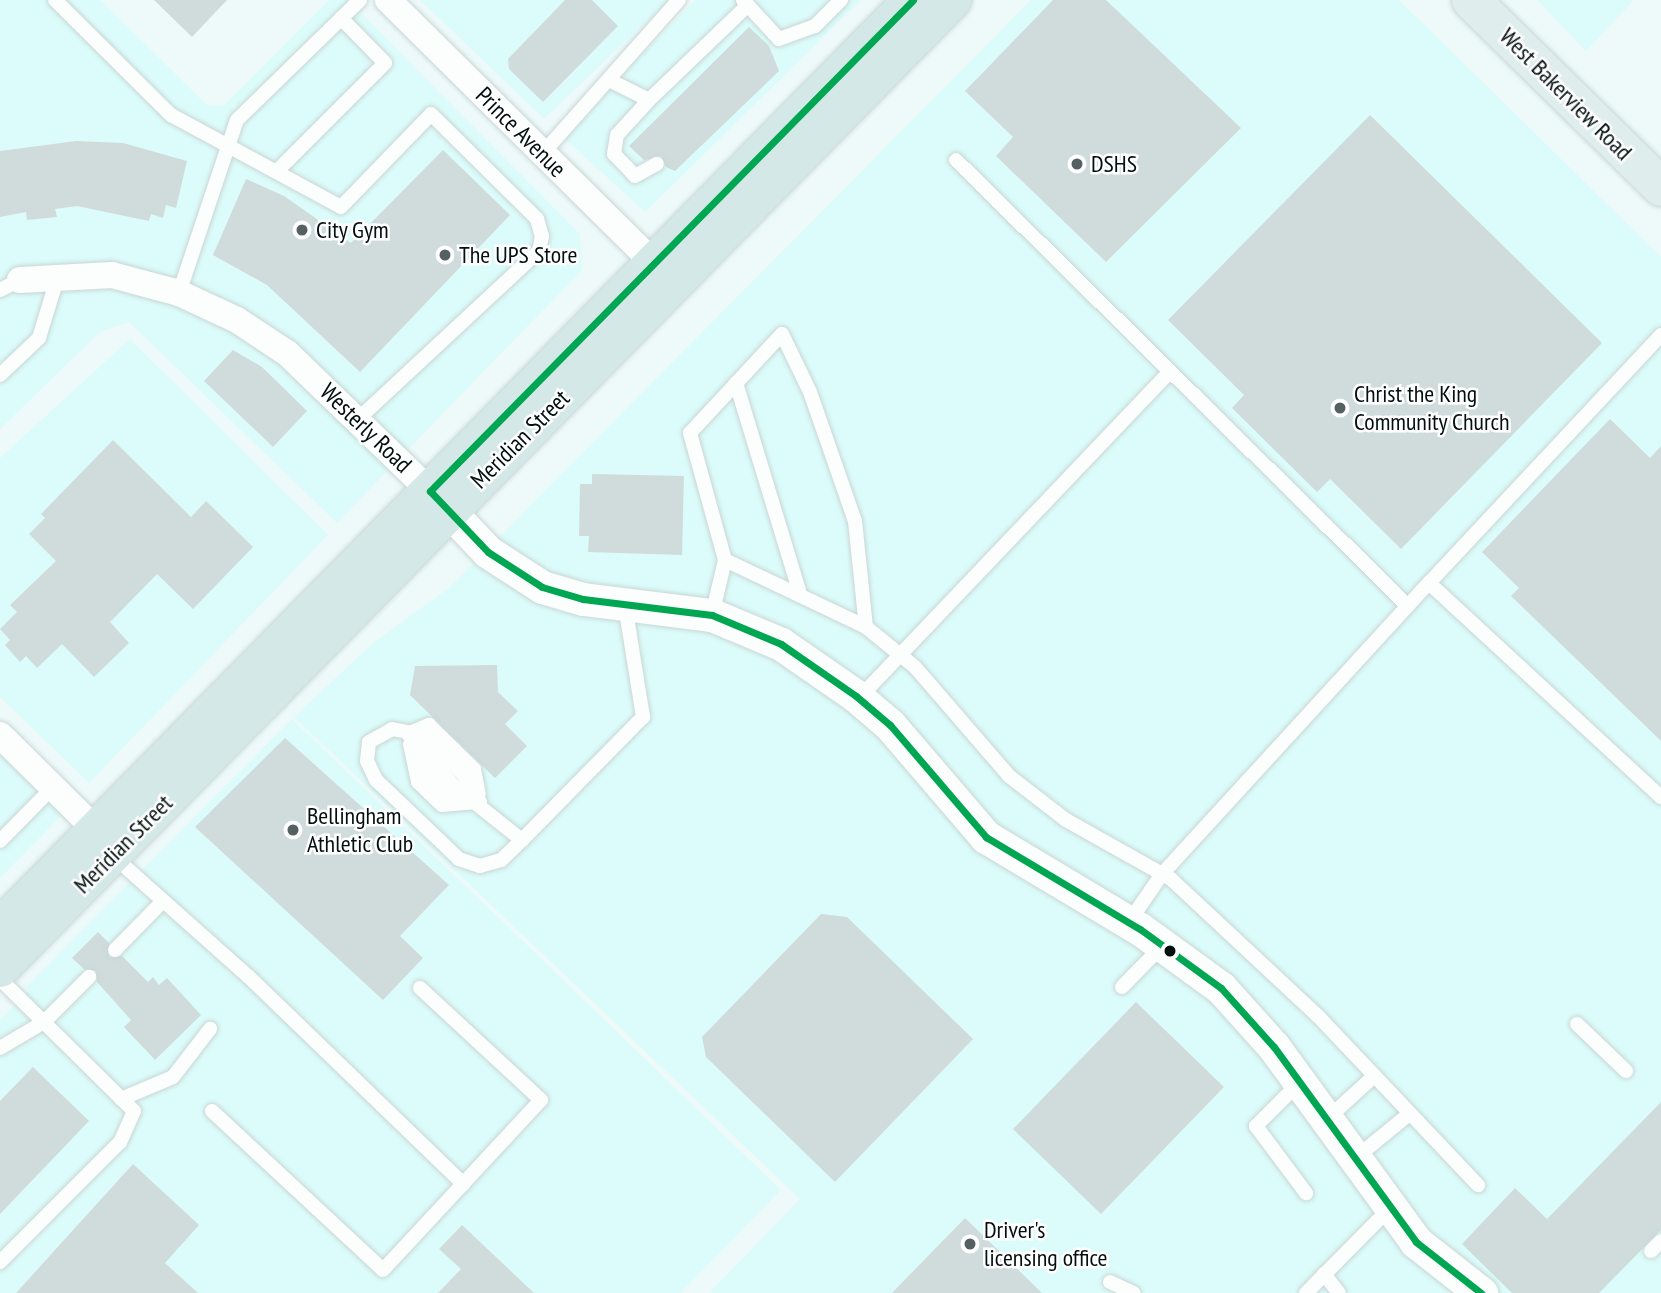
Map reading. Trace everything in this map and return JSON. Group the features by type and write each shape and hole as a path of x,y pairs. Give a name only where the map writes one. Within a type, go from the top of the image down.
{"highway":[{"name":"Meridian Street","path":"0,929 104,843 440,501 654,263 913,0"},
{"name":"Meridian Street","path":"0,968 121,824 227,717 249,675 593,366 952,0"},
{"path":"593,366 620,317 644,293 654,263"}],"main road":[{"name":"West Bakerview Road","path":"1471,0 1661,187"}],"street":[{"name":"Prince Avenue","path":"388,0 654,263"},
{"name":"Westerly Road","path":"10,285 58,276 112,275 179,293 237,320 287,353 518,576 565,596 712,615 781,644 859,698 890,725 985,837 1164,944 1220,988 1299,1083 1388,1210 1446,1279 1482,1293"},
{"path":"0,735 53,787 104,843"}],"lane":[{"path":"55,0 171,115 341,206 431,114 540,227 538,251 358,419"},
{"path":"179,293 237,120 360,0"},
{"path":"543,153 611,81 645,35 679,0"},
{"path":"767,50 779,38 815,26 841,0"},
{"path":"657,164 635,176 614,154 617,135 649,100 746,2 779,38"},
{"path":"278,170 385,63 341,18"},
{"path":"611,81 649,100"},
{"path":"957,160 1408,606"},
{"path":"0,375 39,338 58,276"},
{"path":"712,615 725,559 690,433 782,334 810,392 855,520 866,627"},
{"path":"1129,922 1162,874 1661,335"},
{"path":"859,698 1170,371"},
{"path":"736,383 799,591"},
{"path":"725,559 799,591 866,627 899,653 1009,776 1066,820 1162,874 1318,1016 1408,1115 1478,1185"},
{"path":"1429,583 1661,797"},
{"path":"481,802 474,769 429,725 408,734 381,733 369,742 367,761 376,779 459,859 480,866 502,860 643,717 625,603"},
{"path":"408,734 454,786 481,802 522,841"},
{"path":"408,734 418,782 442,805 481,802"},
{"path":"0,841 53,787"},
{"path":"104,843 161,903 249,977 463,1184"},
{"path":"115,950 161,903"},
{"path":"1122,987 1164,944"},
{"path":"0,1048 44,1022 89,977"},
{"path":"0,979 134,1111 120,1142 0,1262"},
{"path":"212,1111 383,1270 541,1100 420,988"},
{"path":"1577,1024 1626,1071"},
{"path":"121,1099 173,1077 210,1029"},
{"path":"1326,1120 1374,1076"},
{"path":"1299,1083 1256,1126 1306,1193"},
{"path":"1352,1161 1408,1115"},
{"path":"1306,1293 1388,1210"},
{"path":"1324,1274 1340,1292"},
{"path":"1110,1282 1135,1293"}],"shaded area":[{"path":"0,0 100,0 207,105 223,106 329,0 348,0 580,234 582,270 337,523 129,322 100,332 0,429"},
{"path":"420,0 669,0 544,119"},
{"path":"695,0 861,0 645,212 562,136"},
{"path":"1031,0 1399,0 1661,257 1661,1293 709,1293 800,1199 294,717 372,644 450,587"},
{"path":"1537,0 1634,0 1586,51"},
{"path":"130,339 328,535 89,783 0,697 0,458"},
{"path":"292,719 781,1190 680,1293 0,1293 0,1020 29,991 26,987"},
{"path":"0,748 65,812 0,878"}],"building":[{"path":"154,0 227,0 192,37"},
{"path":"565,0 592,0 618,26 543,102 509,69 508,59"},
{"path":"1053,0 1106,0 1241,128 1106,262 996,156 1013,137 965,91"},
{"path":"749,27 769,46 779,71 675,171 666,167 661,156 644,160 629,146"},
{"path":"1370,115 1602,343 1401,549 1330,479 1317,492 1232,408 1244,395 1168,320"},
{"path":"76,141 123,143 187,161 176,208 166,205 163,218 151,214 149,221 77,206 55,209 57,217 27,220 26,212 0,217 0,151"},
{"path":"443,150 510,215 360,372 267,285 213,255 246,179 284,196 351,243"},
{"path":"233,350 262,367 307,411 273,447 204,381"},
{"path":"1610,419 1650,458 1661,446 1661,741 1511,596 1519,588 1482,552"},
{"path":"113,440 191,517 206,501 253,547 193,609 157,574 110,622 129,643 94,677 62,644 37,668 26,656 20,662 5,645 10,640 0,629 17,612 10,605 56,561 29,534 45,518 41,514"},
{"path":"592,474 684,476 682,555 588,552 589,536 579,536 580,484 592,484"},
{"path":"497,665 498,692 518,711 505,724 527,746 495,778 410,695 415,666"},
{"path":"285,738 449,885 400,936 423,958 383,1000 195,827"},
{"path":"821,914 847,917 973,1039 835,1182 706,1057 702,1037"},
{"path":"98,932 109,943 109,957 122,956 148,982 153,977 159,985 167,978 201,1015 155,1060 124,1027 131,1020 97,982 96,971 84,969 72,958"},
{"path":"1136,1002 1224,1087 1101,1214 1013,1129"},
{"path":"33,1067 89,1121 0,1214 0,1101"},
{"path":"1661,1102 1661,1230 1599,1293 1512,1293 1462,1244 1515,1188 1547,1219"},
{"path":"133,1164 199,1225 165,1263 198,1293 16,1293"},
{"path":"965,1218 1042,1293 892,1293"},
{"path":"462,1225 534,1293 438,1293 461,1269 439,1249"}],"transit line":[{"path":"913,0 430,491 488,552 542,587 583,599 712,615 781,644 856,696 890,725 986,837 1140,929 1221,988 1274,1047 1416,1242 1481,1293"}],"place":[{"name":"DSHS","path":"1077,164"},
{"name":"City Gym","path":"302,230"},
{"name":"The UPS Store","path":"445,255"},
{"name":"Christ the King Community Church","path":"1340,408"},
{"name":"Bellingham Athletic Club","path":"293,830"},
{"name":"Driver's licensing office","path":"970,1244"}]}
